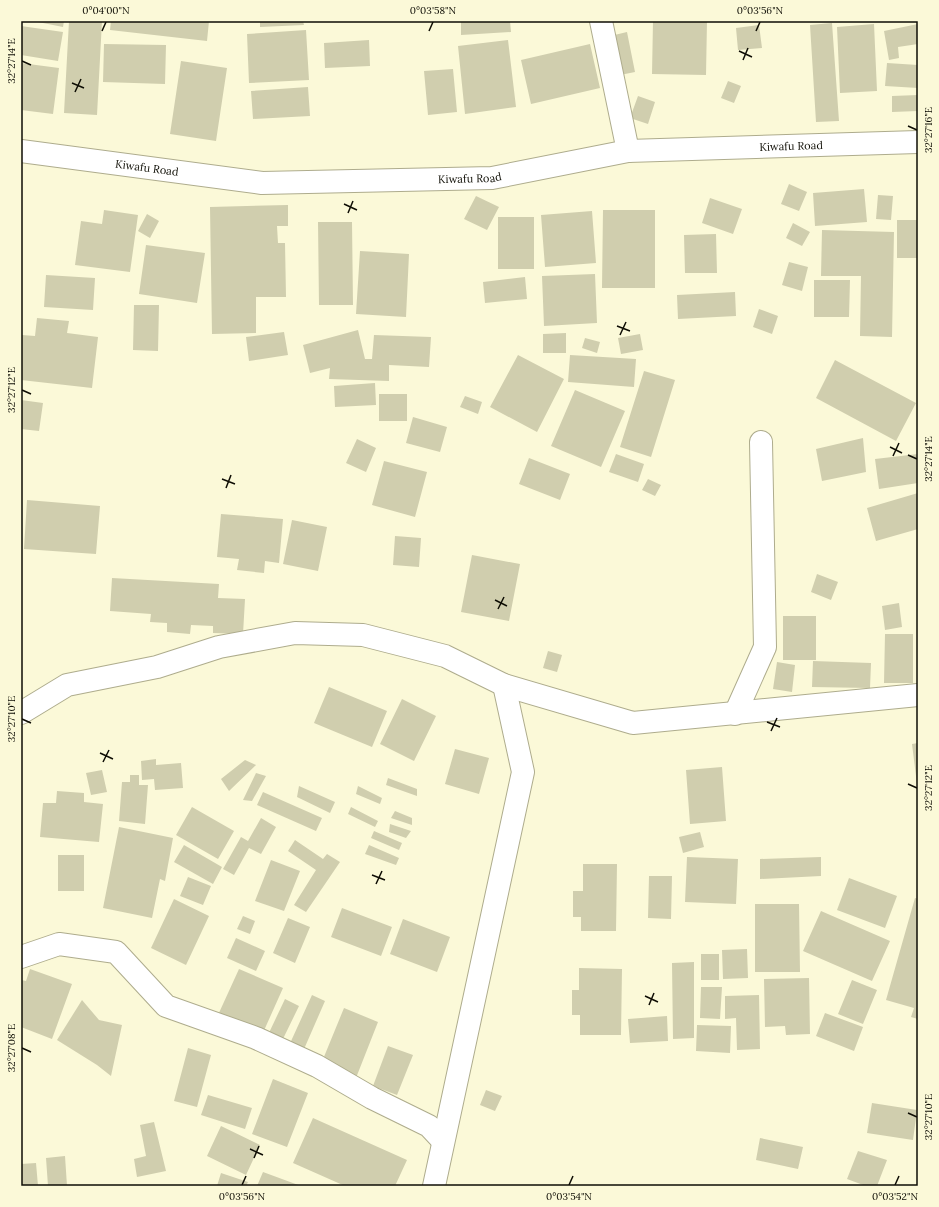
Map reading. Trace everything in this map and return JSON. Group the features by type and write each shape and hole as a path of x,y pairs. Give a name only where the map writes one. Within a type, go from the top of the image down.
{"street":[{"path":"601,21 628,151"},
{"name":"Kiwafu Road","path":"21,151 262,183 492,178 628,151 918,142"},
{"path":"735,714 765,647 761,442"},
{"path":"21,713 67,685 157,668 219,647 295,633 363,635 445,656 504,685 632,723 918,695"},
{"path":"434,1186 523,772 504,685"},
{"path":"21,957 59,944 116,952 166,1006 256,1038 316,1066 372,1098 429,1126 444,1141"}],"building":[{"path":"33,21 64,21 63,27"},
{"path":"69,21 102,21 97,115 64,113"},
{"path":"111,21 209,21 207,41 110,30"},
{"path":"260,21 303,21 304,25 260,27"},
{"path":"461,21 510,21 511,32 461,35"},
{"path":"653,21 707,21 706,75 652,74"},
{"path":"832,23 839,121 816,122 810,25"},
{"path":"874,24 877,91 840,93 837,27"},
{"path":"918,24 918,44 898,47 899,58 889,60 884,31"},
{"path":"759,25 762,48 738,50 736,28"},
{"path":"21,26 63,32 58,61 21,55"},
{"path":"306,30 309,80 249,83 247,34"},
{"path":"627,32 635,72 615,76 606,37"},
{"path":"369,40 370,66 325,68 324,43"},
{"path":"508,40 516,107 465,114 458,46"},
{"path":"104,44 166,45 165,84 103,82"},
{"path":"590,44 600,88 531,104 521,60"},
{"path":"181,61 227,68 216,141 170,134"},
{"path":"21,63 59,68 53,114 21,110"},
{"path":"887,63 918,65 918,88 885,86"},
{"path":"453,69 457,112 428,115 424,71"},
{"path":"728,81 741,86 734,103 721,98"},
{"path":"308,87 310,116 253,119 251,91"},
{"path":"918,95 918,111 892,112 892,96"},
{"path":"638,96 655,102 648,124 630,118"},
{"path":"789,184 807,192 799,211 781,204"},
{"path":"864,189 867,222 815,226 813,193"},
{"path":"878,195 893,196 891,220 876,219"},
{"path":"476,196 499,207 487,230 464,219"},
{"path":"710,198 742,209 733,234 702,223"},
{"path":"288,205 288,226 277,226 278,243 285,243 286,297 256,297 256,333 212,334 210,207"},
{"path":"104,210 138,215 130,272 75,265 81,221 102,224"},
{"path":"603,210 655,210 655,288 602,288"},
{"path":"592,211 596,263 545,267 541,215"},
{"path":"147,214 159,221 150,238 138,231"},
{"path":"498,217 534,217 534,269 498,269"},
{"path":"897,220 918,220 918,258 897,258"},
{"path":"318,222 352,222 353,305 319,305"},
{"path":"793,223 810,232 802,246 786,238"},
{"path":"822,230 894,232 892,337 860,336 861,276 821,276"},
{"path":"716,234 717,273 685,273 684,235"},
{"path":"146,245 205,253 197,303 139,294"},
{"path":"360,251 409,254 406,317 356,314"},
{"path":"789,262 808,267 802,291 782,285"},
{"path":"595,274 597,323 544,326 542,276"},
{"path":"46,275 95,278 93,310 44,307"},
{"path":"525,277 527,299 485,303 483,282"},
{"path":"814,280 850,280 849,317 814,317"},
{"path":"735,292 736,316 678,319 677,295"},
{"path":"134,305 159,305 158,351 133,350"},
{"path":"759,309 778,316 772,334 753,327"},
{"path":"37,318 69,321 67,333 98,337 92,388 21,380 22,335 35,336"},
{"path":"358,330 365,359 372,359 374,335 431,337 429,367 389,365 389,381 329,379 330,368 310,373 303,345"},
{"path":"284,332 288,355 249,361 246,337"},
{"path":"566,333 566,353 543,353 543,334"},
{"path":"640,334 643,350 621,354 618,338"},
{"path":"585,338 600,342 597,353 582,348"},
{"path":"518,355 564,379 537,432 490,407"},
{"path":"570,355 636,359 634,387 568,382"},
{"path":"835,360 916,403 896,441 816,398"},
{"path":"644,371 675,380 651,457 620,447"},
{"path":"375,383 376,405 335,407 334,386"},
{"path":"575,390 625,411 601,467 551,446"},
{"path":"379,394 407,394 407,421 379,421"},
{"path":"465,396 482,402 478,414 460,407"},
{"path":"21,400 43,403 39,431 21,429"},
{"path":"413,417 447,427 440,452 406,443"},
{"path":"863,438 866,472 822,481 816,449"},
{"path":"357,439 376,448 366,472 346,463"},
{"path":"616,454 644,464 638,482 609,472"},
{"path":"918,454 918,483 879,489 875,459"},
{"path":"529,458 570,474 560,500 519,484"},
{"path":"384,461 427,472 415,517 372,505"},
{"path":"648,479 661,485 655,496 642,490"},
{"path":"918,493 918,529 876,541 867,508"},
{"path":"27,500 100,506 96,554 24,549"},
{"path":"221,514 283,519 279,563 265,561 264,573 237,570 239,559 217,557"},
{"path":"292,520 327,527 318,571 283,564"},
{"path":"395,536 421,538 419,567 393,565"},
{"path":"472,555 520,564 509,621 461,612"},
{"path":"817,574 838,582 831,600 811,592"},
{"path":"112,578 219,584 218,598 245,599 243,634 213,633 213,626 191,625 190,634 167,632 167,623 150,622 151,614 110,611"},
{"path":"899,603 902,627 885,630 882,606"},
{"path":"783,616 816,616 816,660 783,660"},
{"path":"885,634 913,634 913,683 884,683"},
{"path":"548,651 562,655 557,672 543,668"},
{"path":"813,661 871,663 870,688 812,687"},
{"path":"777,662 795,665 792,692 773,689"},
{"path":"329,687 387,711 372,747 314,723"},
{"path":"402,699 436,716 414,761 380,744"},
{"path":"918,743 918,784 917,784 912,744"},
{"path":"455,749 489,758 479,794 445,784"},
{"path":"156,759 156,765 181,763 183,788 155,790 154,779 142,780 141,761"},
{"path":"245,760 256,765 229,791 221,779"},
{"path":"722,767 726,821 690,824 686,770"},
{"path":"102,770 107,792 91,795 86,773"},
{"path":"256,773 266,776 252,801 243,800"},
{"path":"130,775 139,775 139,785 148,785 145,824 119,821 122,782 130,782"},
{"path":"388,778 417,789 417,796 386,785"},
{"path":"299,786 335,802 330,813 297,797"},
{"path":"358,786 382,798 380,804 356,794"},
{"path":"57,791 84,793 84,802 103,804 99,842 40,837 43,803 56,803"},
{"path":"263,792 322,818 316,831 257,805"},
{"path":"192,807 234,831 218,859 176,835"},
{"path":"351,807 378,821 375,827 348,814"},
{"path":"395,811 412,818 412,825 391,818"},
{"path":"261,818 276,827 261,854 249,848 234,875 223,869 241,837 248,841"},
{"path":"390,824 411,831 406,838 389,832"},
{"path":"119,827 173,838 165,881 160,879 152,918 103,908"},
{"path":"374,831 402,843 399,850 371,838"},
{"path":"700,832 704,847 683,853 679,837"},
{"path":"295,840 323,859 327,854 340,862 306,912 294,905 316,870 288,851"},
{"path":"184,845 222,867 213,884 174,862"},
{"path":"369,845 399,858 396,865 365,854"},
{"path":"58,855 84,855 84,891 58,891"},
{"path":"687,857 738,859 736,904 685,902"},
{"path":"821,857 821,876 760,879 760,859"},
{"path":"271,860 300,871 284,911 255,901"},
{"path":"583,864 617,864 616,931 581,931 581,917 573,917 573,891 583,891"},
{"path":"649,876 672,876 671,919 648,918"},
{"path":"188,877 211,886 203,905 180,896"},
{"path":"849,878 897,896 885,928 837,910"},
{"path":"915,898 918,899 918,1019 911,1017 914,1008 886,1000"},
{"path":"174,899 209,916 186,965 151,948"},
{"path":"755,904 799,904 800,972 755,972"},
{"path":"342,908 392,927 381,956 331,937"},
{"path":"821,911 890,941 872,981 803,951"},
{"path":"243,916 255,921 250,934 237,929"},
{"path":"288,918 310,927 295,963 273,953"},
{"path":"403,919 450,937 437,972 390,954"},
{"path":"236,938 265,951 256,971 227,958"},
{"path":"747,949 748,978 723,979 722,950"},
{"path":"701,954 719,954 719,980 701,980"},
{"path":"694,962 694,1038 673,1039 672,963"},
{"path":"579,968 622,969 621,1035 580,1035 580,1015 572,1015 572,990 579,990"},
{"path":"30,969 72,984 52,1039 21,1027 21,980 26,981"},
{"path":"239,969 283,988 262,1035 218,1015"},
{"path":"809,978 810,1034 786,1035 785,1026 765,1027 764,979"},
{"path":"852,980 877,990 863,1024 838,1014"},
{"path":"701,987 722,987 720,1019 700,1018"},
{"path":"312,995 325,1001 301,1056 287,1050"},
{"path":"759,995 760,1049 737,1050 736,1018 725,1019 725,996"},
{"path":"285,999 299,1006 281,1043 267,1037"},
{"path":"82,1000 99,1020 122,1025 111,1076 97,1065 57,1040"},
{"path":"344,1008 378,1022 354,1083 319,1069"},
{"path":"825,1013 863,1027 854,1051 816,1036"},
{"path":"667,1016 668,1041 630,1043 628,1019"},
{"path":"697,1025 731,1026 730,1053 696,1051"},
{"path":"388,1046 413,1055 397,1095 373,1086"},
{"path":"188,1048 211,1055 197,1107 174,1101"},
{"path":"273,1079 308,1093 287,1147 252,1134"},
{"path":"486,1090 502,1096 495,1111 480,1105"},
{"path":"208,1095 252,1108 245,1129 201,1115"},
{"path":"872,1103 917,1110 913,1140 867,1133"},
{"path":"313,1118 407,1160 395,1186 345,1186 293,1163"},
{"path":"154,1122 166,1171 137,1177 134,1159 146,1156 140,1125"},
{"path":"221,1126 260,1145 246,1175 207,1156"},
{"path":"760,1138 803,1147 798,1169 756,1160"},
{"path":"858,1151 887,1160 877,1186 866,1186 847,1179"},
{"path":"65,1156 67,1186 48,1186 46,1158"},
{"path":"36,1163 38,1186 21,1186 21,1164"},
{"path":"263,1172 301,1186 257,1186"},
{"path":"221,1173 248,1182 246,1186 217,1186"}]}
